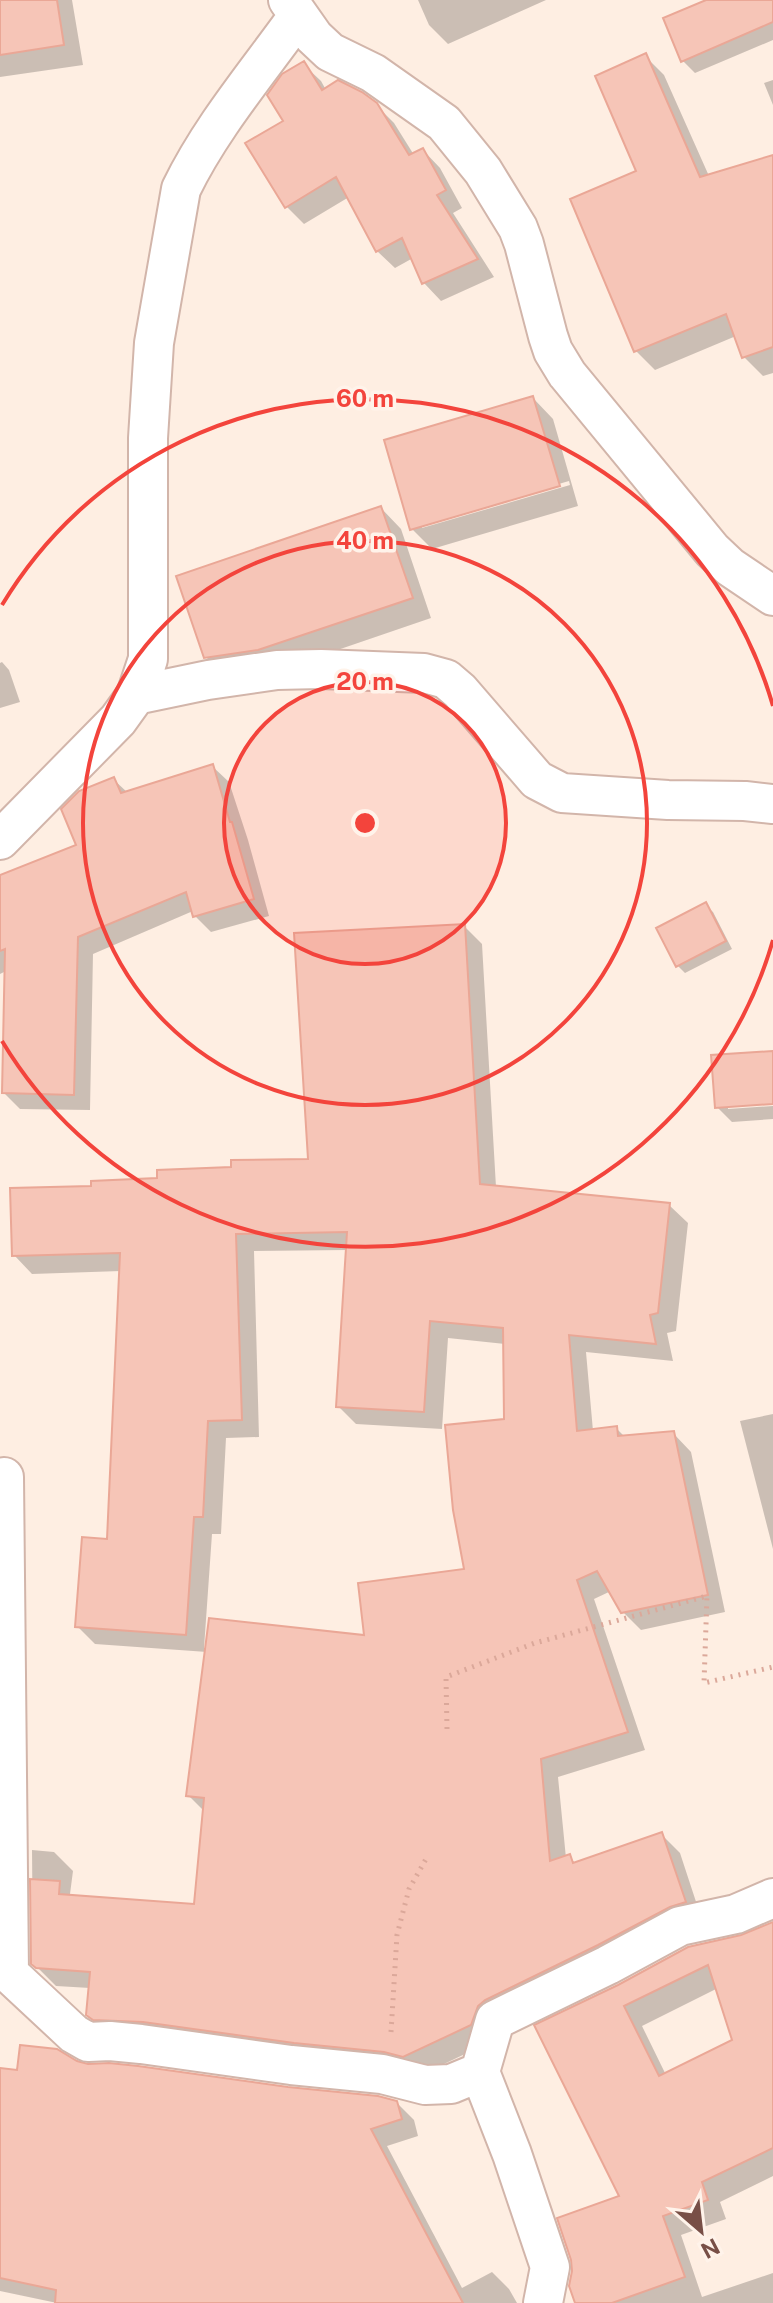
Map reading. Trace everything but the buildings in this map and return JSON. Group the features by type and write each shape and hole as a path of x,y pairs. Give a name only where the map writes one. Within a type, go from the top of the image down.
{"street":[{"path":"0,840 118,720 136,695 148,659 148,438 154,343 181,189 293,8 314,37 330,52 373,73 444,123 474,159 518,228 553,351 567,374 712,550 730,567 773,596"},
{"path":"136,695 277,670 424,673 446,679 460,691 537,780 562,793 773,804"},
{"path":"4,1477 4,1969 74,2034 88,2042 131,2043 382,2074 425,2085 451,2084 480,2072"},
{"path":"543,2303 550,2267 480,2072 495,2020 680,1926 736,1914 773,1898"}],"path":[{"path":"447,1729 446,1677 535,1643 707,1596 704,1683 773,1667"},
{"path":"391,2042 397,1935 409,1889 426,1859"}]}
